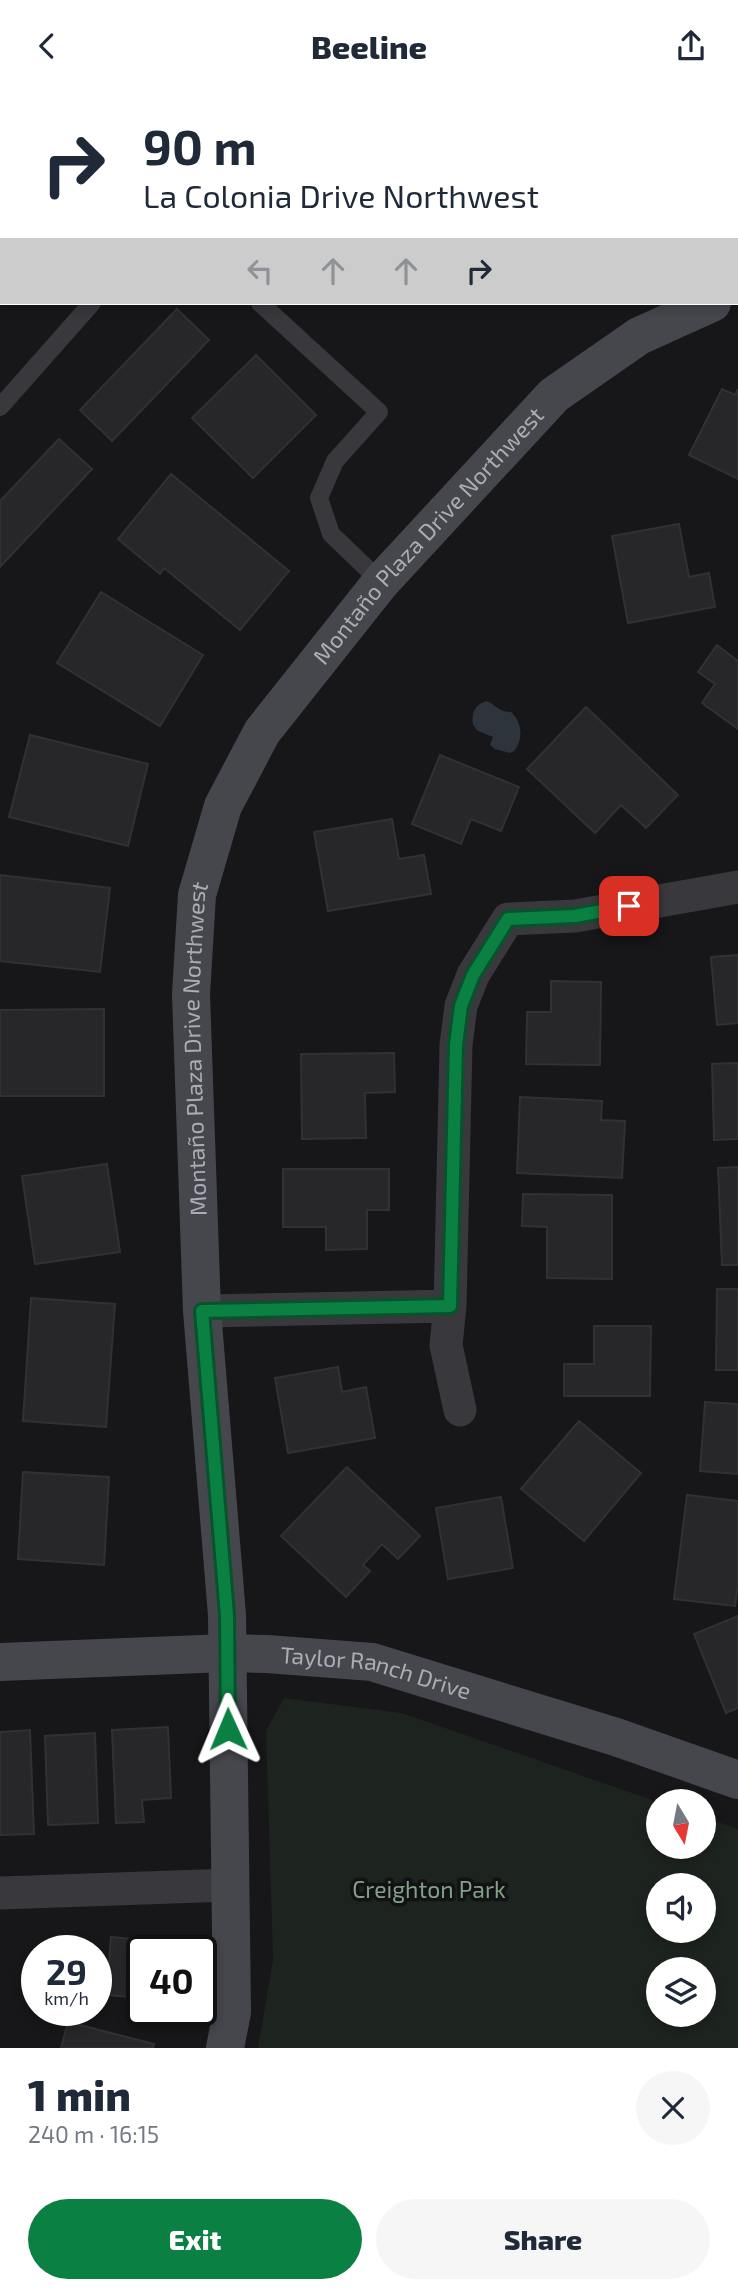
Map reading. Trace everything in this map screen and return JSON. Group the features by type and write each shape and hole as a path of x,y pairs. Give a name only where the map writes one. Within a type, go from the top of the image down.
{"street":[{"name":"Montaño Plaza Drive Northwest","path":"225,2048 232,2013 227,1615 202,1311 191,994 197,895 223,806 262,732 381,582 554,395 639,336 708,305"},
{"path":"460,1410 446,1345 450,1306 456,1045 461,1006 473,975 508,919 575,916 738,887"},
{"path":"202,1311 450,1306"},
{"name":"Taylor Ranch Drive","path":"0,1662 227,1653 372,1663 616,1737 738,1780"},
{"path":"0,1901 231,1885"}],"lane":[{"path":"0,407 90,305"},
{"path":"262,305 379,412 335,461 319,498 331,534 381,582"}],"green space":[{"name":"Creighton Park","path":"284,1698 402,1713 646,1798 646,1859 716,1859 716,1821 738,1829 738,2048 258,2048 273,1960 266,1731"}],"shaded area":[{"path":"486,701 503,711 511,712 518,721 520,736 514,751 510,753 495,749 490,745 493,737 478,731 473,725 475,710"}],"building":[{"path":"177,309 209,340 112,441 80,410"},
{"path":"256,355 316,415 253,478 192,418"},
{"path":"722,389 735,395 738,389 738,479 689,455"},
{"path":"59,439 92,469 0,567 0,501"},
{"path":"171,474 289,571 240,630 164,568 160,574 118,539"},
{"path":"679,524 689,577 709,573 715,607 628,623 612,536"},
{"path":"101,592 203,655 160,726 57,663"},
{"path":"717,645 738,661 738,729 702,703 715,684 698,672"},
{"path":"586,707 678,795 646,828 621,805 595,833 527,769"},
{"path":"30,735 148,764 128,846 9,817"},
{"path":"440,755 519,787 501,831 471,819 461,844 412,824"},
{"path":"392,819 399,859 424,855 431,894 328,911 314,832"},
{"path":"0,875 110,888 100,972 0,961"},
{"path":"738,955 738,1023 717,1025 711,957"},
{"path":"551,981 601,982 600,1065 526,1064 527,1012 551,1012"},
{"path":"104,1009 104,1096 0,1096 0,1010"},
{"path":"394,1053 395,1092 365,1093 366,1138 302,1139 301,1054"},
{"path":"738,1063 738,1139 714,1140 712,1064"},
{"path":"520,1097 602,1101 601,1120 625,1121 622,1178 517,1173"},
{"path":"107,1164 120,1252 35,1264 22,1176"},
{"path":"738,1167 738,1265 722,1265 718,1168"},
{"path":"283,1169 389,1169 389,1210 367,1210 367,1249 326,1250 326,1227 283,1227"},
{"path":"523,1194 612,1195 612,1279 547,1278 547,1227 522,1226"},
{"path":"717,1289 738,1289 738,1370 716,1370"},
{"path":"31,1298 115,1304 106,1427 23,1421"},
{"path":"594,1326 651,1326 650,1396 564,1396 564,1364 594,1364"},
{"path":"338,1367 342,1392 366,1387 375,1438 288,1453 275,1378"},
{"path":"705,1402 738,1404 738,1474 700,1471"},
{"path":"579,1421 641,1473 584,1541 521,1489"},
{"path":"347,1467 420,1536 398,1559 382,1544 363,1565 370,1571 346,1597 281,1536"},
{"path":"23,1472 109,1477 104,1565 18,1559"},
{"path":"687,1495 738,1501 738,1584 735,1606 674,1599"},
{"path":"501,1497 513,1568 448,1579 436,1508"},
{"path":"738,1616 738,1708 726,1713 694,1634"},
{"path":"168,1727 171,1798 142,1800 144,1822 116,1823 112,1730"},
{"path":"30,1730 34,1834 0,1835 0,1732"},
{"path":"95,1733 98,1823 48,1825 45,1736"},
{"path":"112,1937 126,1938 126,1997 112,1995"},
{"path":"67,2026 84,2026 154,2044 153,2048 61,2048"}],"route":[{"path":"228,1729 227,1615 202,1311 450,1306 456,1045 461,1006 473,975 508,919 575,916 629,906"}]}
